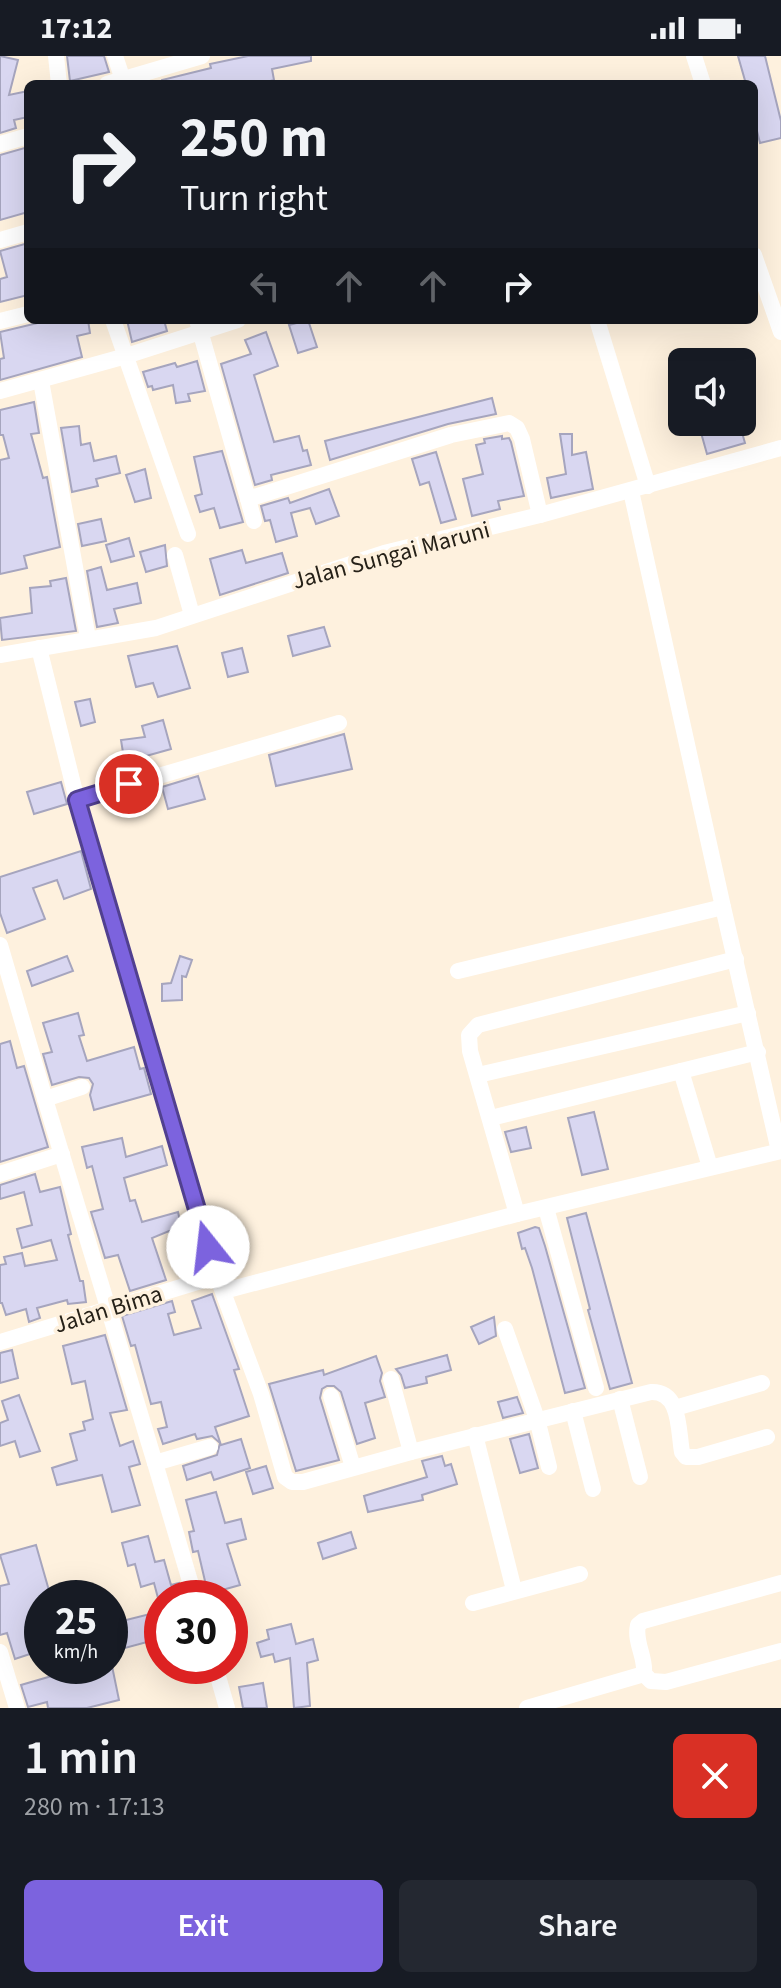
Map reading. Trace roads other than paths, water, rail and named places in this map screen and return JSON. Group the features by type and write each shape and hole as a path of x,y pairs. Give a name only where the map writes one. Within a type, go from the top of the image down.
{"street":[{"path":"56,56 59,80"},
{"path":"115,56 115,80"},
{"path":"122,80 202,56"},
{"path":"694,56 702,80"},
{"path":"0,144 24,137"},
{"path":"0,240 24,233"},
{"path":"758,266 781,332"},
{"path":"0,321 24,315"},
{"path":"114,324 188,534"},
{"path":"598,324 648,486"},
{"path":"0,391 126,356 199,326 254,521"},
{"path":"41,381 88,638"},
{"path":"248,499 451,435 509,423 517,428 522,439 540,515"},
{"name":"Jalan Sungai Maruni","path":"0,655 156,628 384,553 631,491 781,448"},
{"path":"631,491 780,1151"},
{"path":"175,555 192,615"},
{"path":"39,648 77,800 220,1284 261,1394 285,1477 292,1482 303,1482 537,1419 661,1392 668,1395 675,1408 682,1452 692,1458 767,1437"},
{"path":"77,800 339,723"},
{"path":"458,971 723,907"},
{"path":"0,945 190,1580"},
{"path":"517,1214 470,1051 469,1035 478,1025 736,959"},
{"path":"478,1075 748,1013"},
{"path":"491,1118 758,1052"},
{"path":"681,1071 710,1167"},
{"path":"45,1099 82,1087"},
{"name":"Jalan Bima","path":"0,1342 107,1310 780,1151"},
{"path":"0,1174 62,1154"},
{"path":"546,1208 596,1388"},
{"path":"505,1329 537,1419 549,1467"},
{"path":"391,1379 411,1452"},
{"path":"675,1408 762,1383"},
{"path":"331,1396 353,1467"},
{"path":"620,1399 640,1477"},
{"path":"573,1411 593,1489"},
{"path":"475,1435 514,1590"},
{"path":"155,1463 210,1447"},
{"path":"473,1603 580,1574"},
{"path":"644,1674 645,1663 636,1633 643,1621 781,1583"},
{"path":"644,1674 651,1681 666,1682 781,1651"},
{"path":"0,1652 17,1708"},
{"path":"527,1708 644,1674"},
{"path":"220,1684 227,1708"}]}
